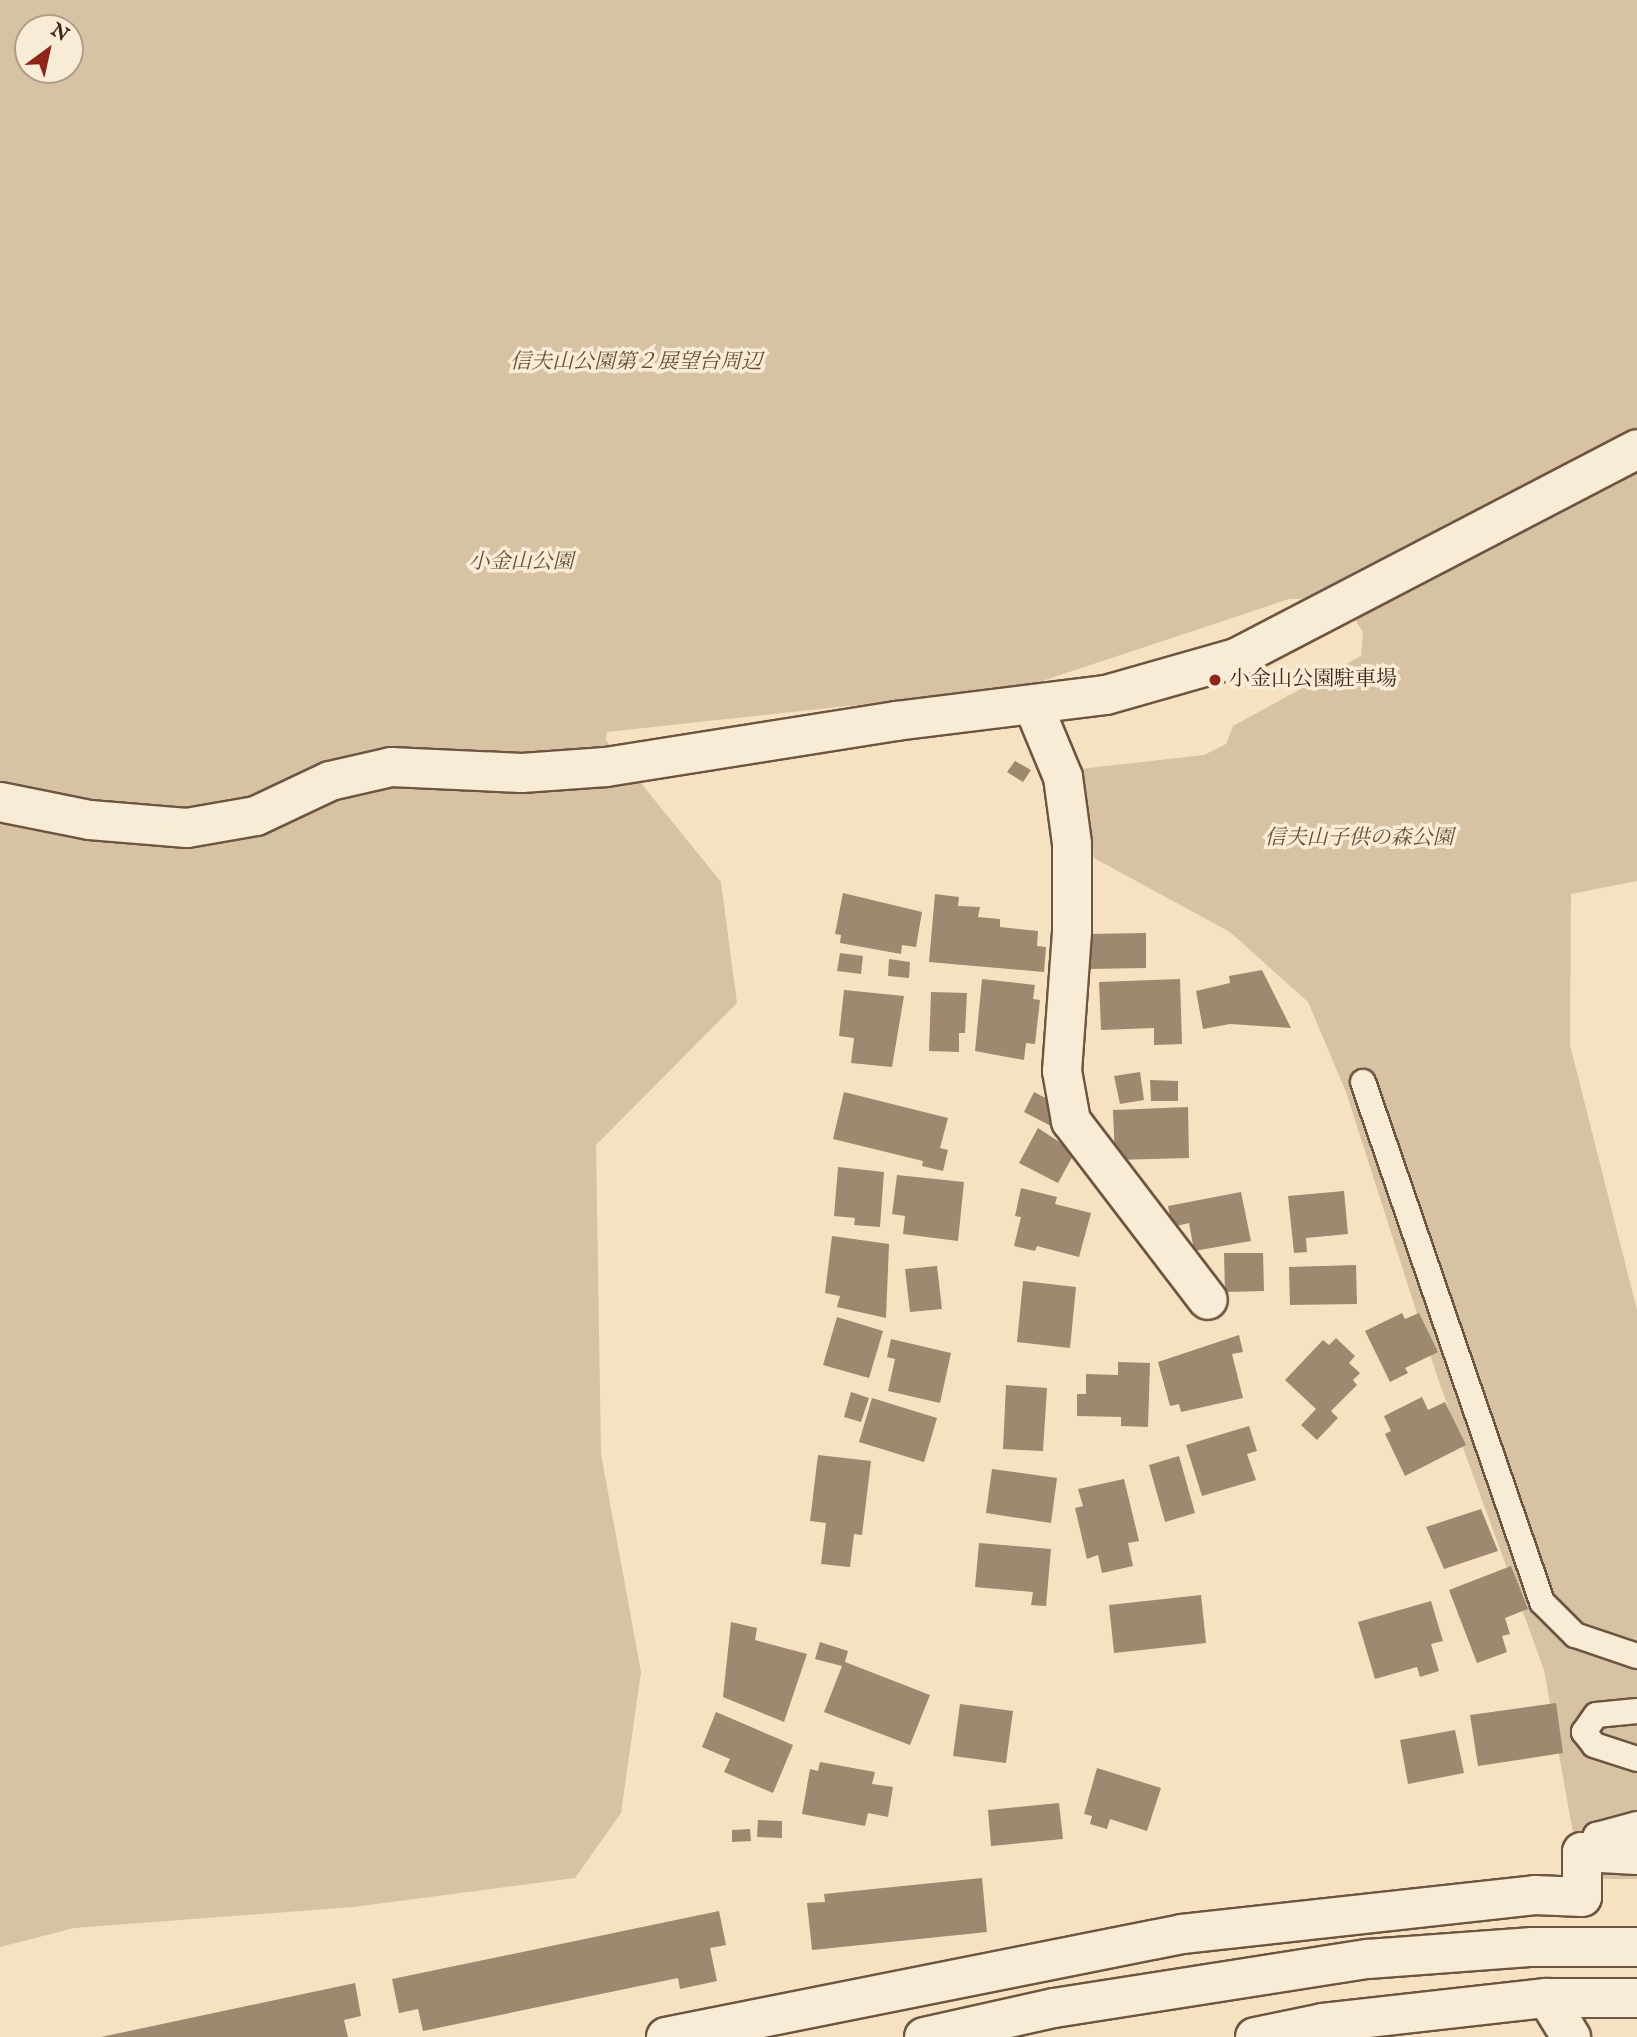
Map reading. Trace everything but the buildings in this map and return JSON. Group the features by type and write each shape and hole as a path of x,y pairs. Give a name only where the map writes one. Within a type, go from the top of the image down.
{"street":[{"path":"0,802 90,820 187,828 256,816 330,781 391,767 522,773 606,766 896,721 1106,695 1236,657 1637,449"},
{"path":"1033,705 1063,777 1072,844 1072,932 1062,1071 1071,1121 1208,1300"},
{"path":"666,2037 1182,1934 1535,1895 1582,1897 1582,1853 1637,1855"},
{"path":"924,2037 1054,2008 1368,1959 1533,1947 1637,1947"},
{"path":"1255,2037 1327,2030 1547,1998 1637,1998"},
{"path":"1547,1998 1571,2037"}],"lane":[{"path":"1363,1082 1542,1602 1575,1635 1637,1656"},
{"path":"1637,1711 1596,1715 1584,1732 1594,1745 1637,1759"},
{"path":"1582,1897 1587,1854 1596,1835 1637,1824"}],"green space":[{"path":"0,0 1637,0 1637,881 1571,894 1570,1045 1637,1310 1637,1879 1570,1879 1573,1833 1544,1670 1438,1379 1346,1092 1308,1002 1230,932 1094,858 1080,769 1204,755 1226,744 1233,726 1361,656 1363,632 1341,598 1289,599 1024,687 607,732 606,740 721,882 737,1003 596,1145 601,1454 641,1672 621,1813 575,1878 353,1907 74,1928 0,1947"}],"place":[{"name":"小金山公園駐車場","path":"1215,680"}],"park label":[{"name":"信夫山公園第２展望台周辺","path":"636,363"},
{"name":"小金山公園","path":"521,563"},
{"name":"信夫山子供の森公園","path":"1359,839"}]}
